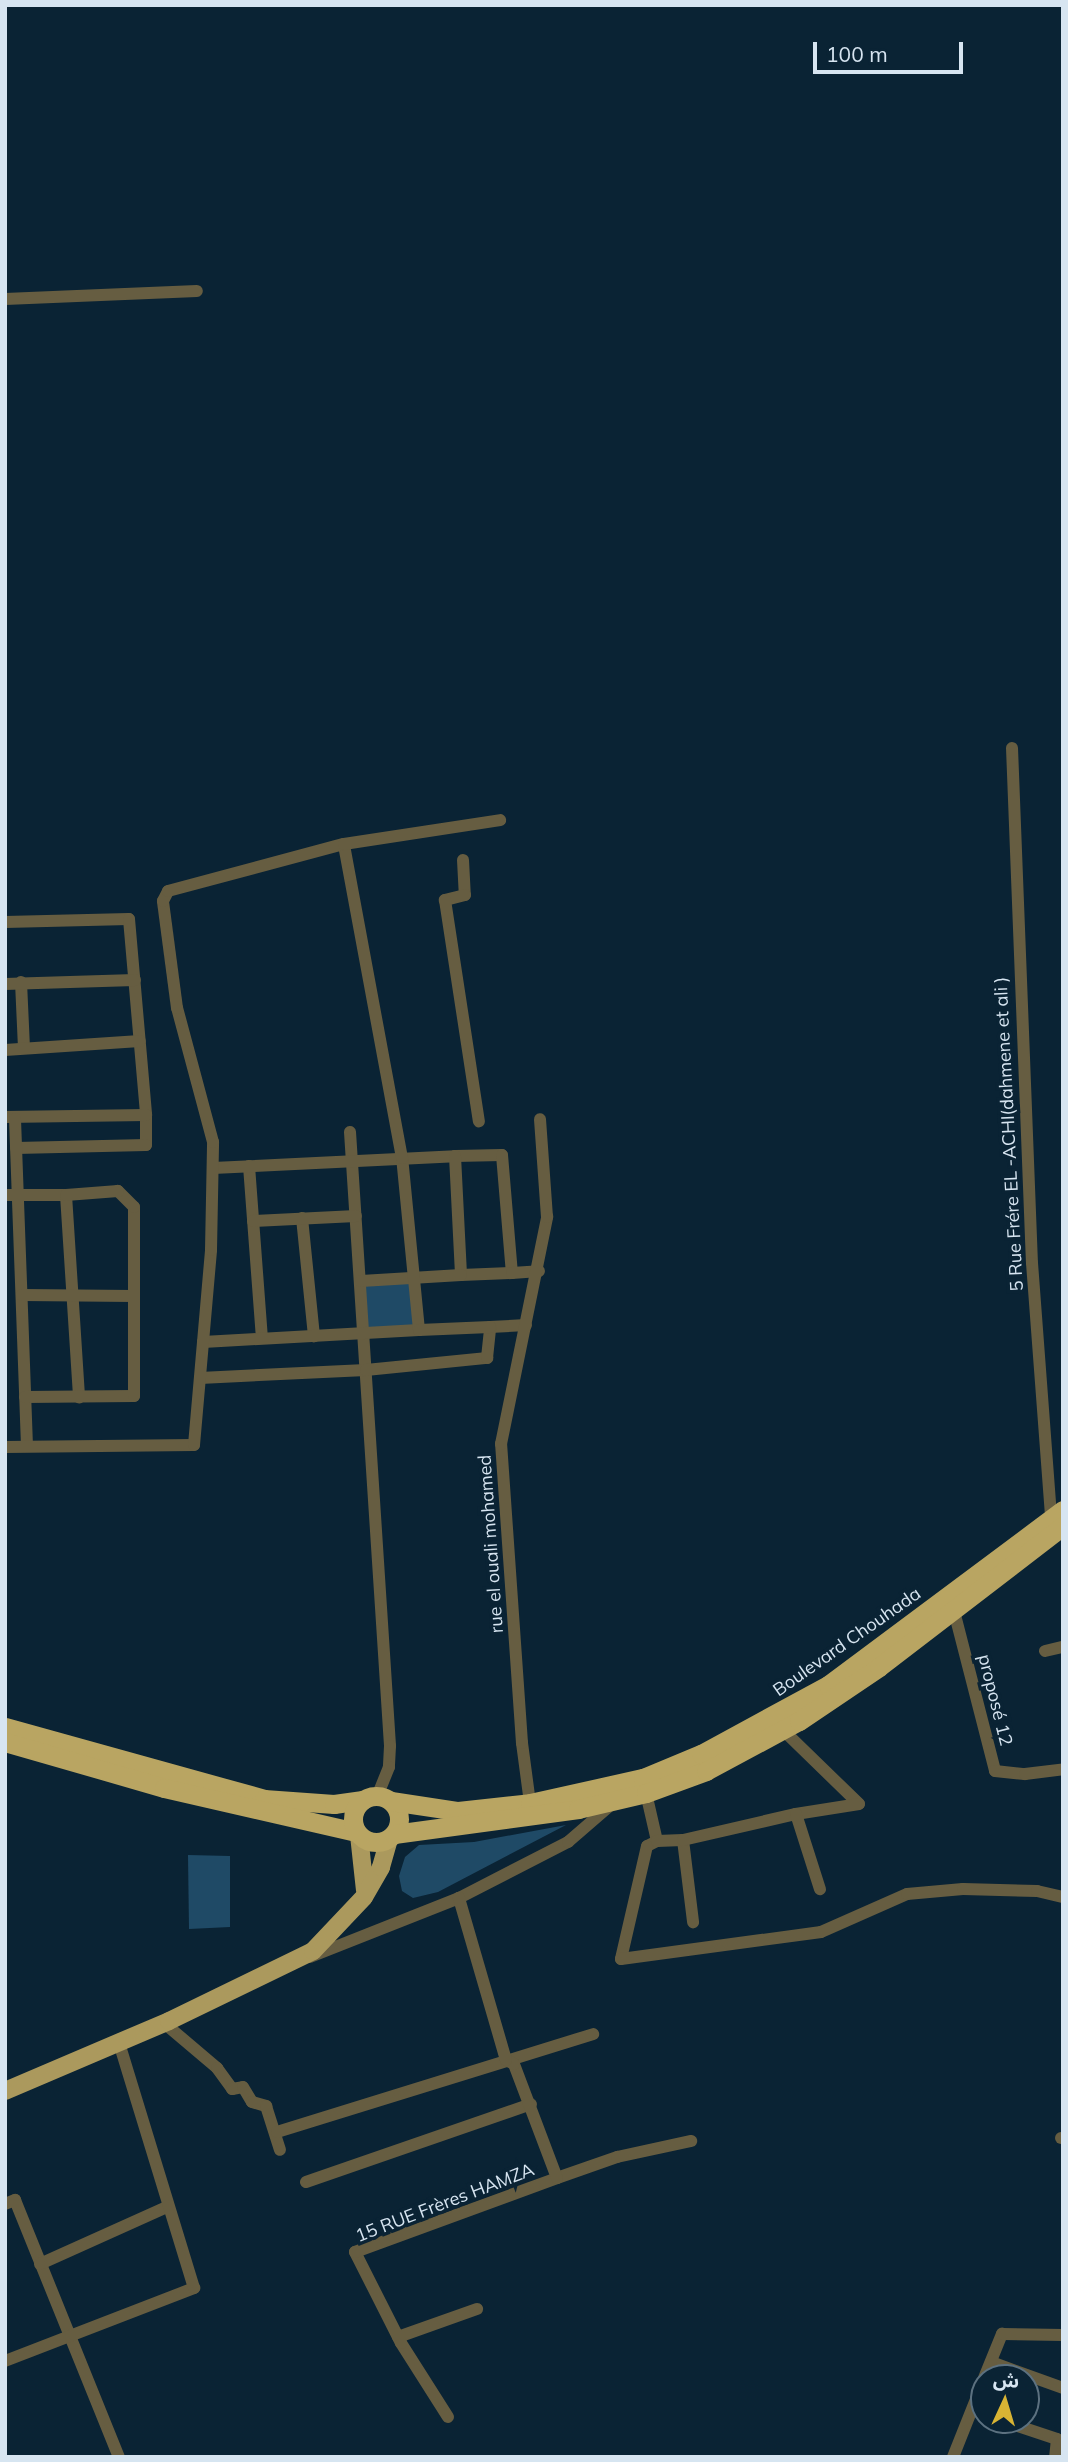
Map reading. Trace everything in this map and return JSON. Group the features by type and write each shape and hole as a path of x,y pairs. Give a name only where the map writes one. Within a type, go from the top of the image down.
{"highway":[{"path":"5,1742 164,1788 357,1834 375,1843 392,1837 578,1810 646,1793 706,1770 783,1730 954,1611 1059,1518"},
{"name":"Boulevard Chouhada","path":"5,1727 264,1799 334,1804 377,1799 458,1811 530,1802 643,1778 774,1719 903,1631 1059,1518"},
{"path":"357,1834 352,1818 377,1799 400,1821 392,1837"}],"main road":[{"path":"357,1834 366,1872 364,1897"},
{"path":"5,2091 164,2023 293,1963 327,1940 364,1897 381,1867 392,1837"}],"street":[{"path":"5,299 197,291"},
{"name":"5 Rue Frére EL -ACHI(dahmene et ali )","path":"1012,748 1032,1264 1059,1518"},
{"path":"5,1447 194,1445 213,1168 210,1128 177,1007 163,901 168,891 344,844 500,820"},
{"path":"344,844 402,1158 419,1330"},
{"path":"463,860 465,895 445,900 480,1121"},
{"path":"5,922 128,919 146,1115 146,1145 16,1148"},
{"path":"5,984 135,980"},
{"path":"21,982 23,1048"},
{"path":"5,1049 140,1041"},
{"path":"27,1446 22,1295 12,1195 16,1148 10,1118 146,1115"},
{"name":"rue el ouali mohamed","path":"530,1802 504,1516 501,1444 539,1271 547,1217 540,1119"},
{"path":"350,1132 390,1746 389,1767 377,1799"},
{"path":"213,1168 352,1159 502,1155 512,1273"},
{"path":"454,1156 461,1275"},
{"path":"249,1166 262,1338"},
{"path":"12,1195 118,1191 128,1197 134,1207 134,1396 25,1398"},
{"path":"66,1195 79,1398"},
{"path":"253,1221 356,1216"},
{"path":"302,1218 314,1336"},
{"path":"361,1282 539,1271"},
{"path":"22,1295 134,1296"},
{"path":"203,1342 526,1325"},
{"path":"200,1378 366,1370 487,1358 490,1327"},
{"name":"proposé 12","path":"954,1611 995,1771 1025,1774 1063,1769"},
{"path":"1045,1651 1063,1647"},
{"path":"783,1730 859,1804 796,1814 682,1840 657,1841 648,1846 621,1959 821,1932 906,1894 962,1889 1037,1891 1063,1897"},
{"path":"646,1793 657,1841"},
{"path":"293,1963 459,1898 568,1842 617,1800"},
{"path":"796,1814 820,1889"},
{"path":"682,1840 693,1922"},
{"name":"15 RUE Frères HAMZA","path":"448,2417 398,2337 355,2252 557,2178 514,2064 506,2060 459,1898"},
{"path":"164,2023 217,2068 232,2090 243,2087 252,2102 266,2106 277,2132 280,2150"},
{"path":"277,2132 593,2035"},
{"path":"5,2361 194,2288 167,2207 119,2043"},
{"path":"306,2182 531,2104"},
{"path":"557,2178 617,2157 691,2141"},
{"path":"5,2204 15,2200 119,2457"},
{"path":"40,2264 167,2207"},
{"path":"398,2337 477,2309"},
{"path":"1063,2335 1002,2334 991,2362 1063,2388"},
{"path":"953,2457 970,2427"},
{"path":"1040,2433 1057,2439 1055,2457"}],"shaded area":[{"path":"409,1281 415,1327 367,1329 364,1284"},
{"path":"566,1825 438,1892 413,1898 402,1891 399,1876 405,1857 419,1845 474,1842"},
{"path":"188,1855 230,1856 230,1927 189,1929"}]}
